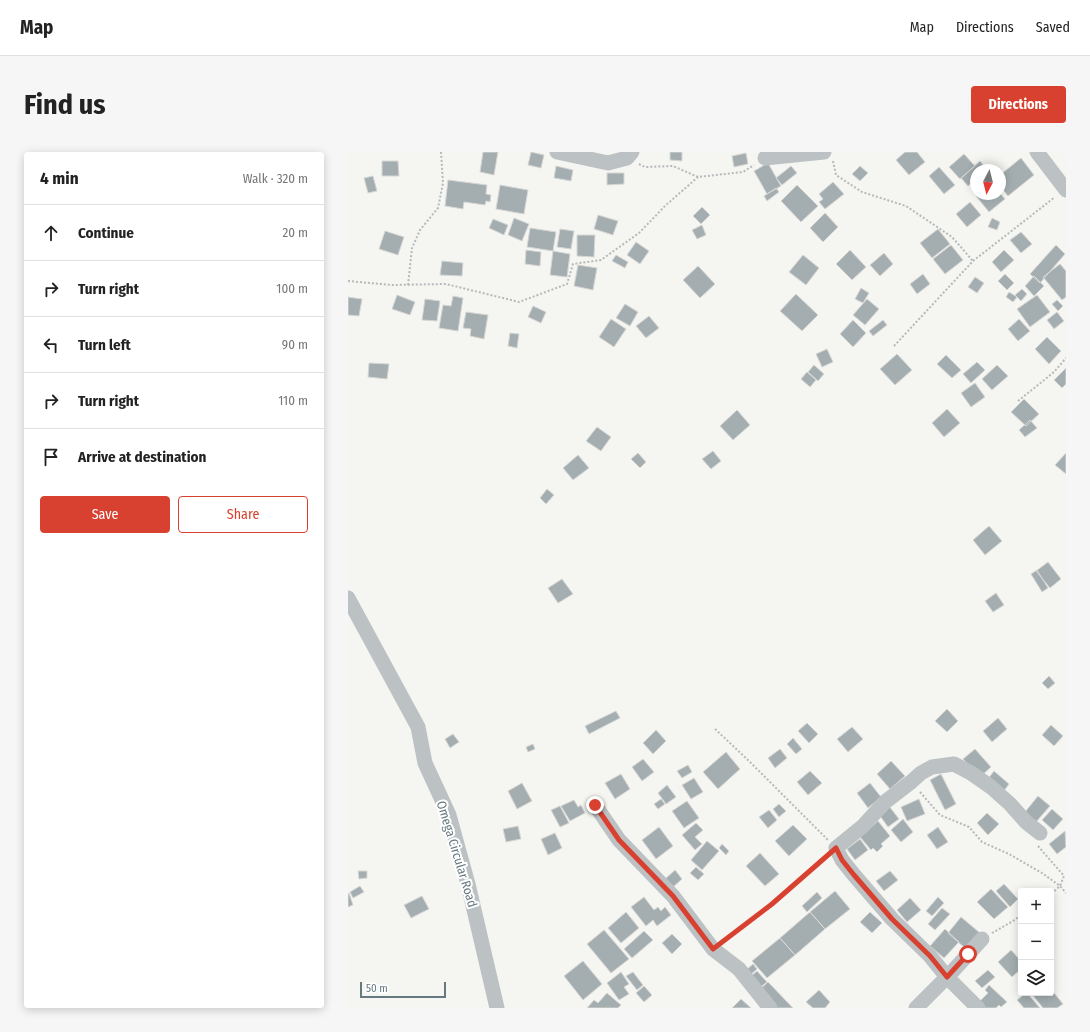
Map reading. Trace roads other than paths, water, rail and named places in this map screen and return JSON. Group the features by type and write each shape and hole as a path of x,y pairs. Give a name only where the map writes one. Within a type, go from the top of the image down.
{"street":[{"path":"557,152 608,163 630,155"},
{"path":"1037,152 1066,188"},
{"path":"765,158 828,156"},
{"name":"Omega Circular Road","path":"348,598 418,727 425,763 449,815 468,884 497,1008"},
{"path":"978,1008 947,977 930,956 892,919 842,860 836,848 863,826 885,802 921,773 932,767 954,764 971,773 991,787 1010,804 1026,822 1040,833"},
{"path":"595,805 619,840 673,896 713,949 739,970 770,1008"},
{"path":"916,1008 982,939"}]}
